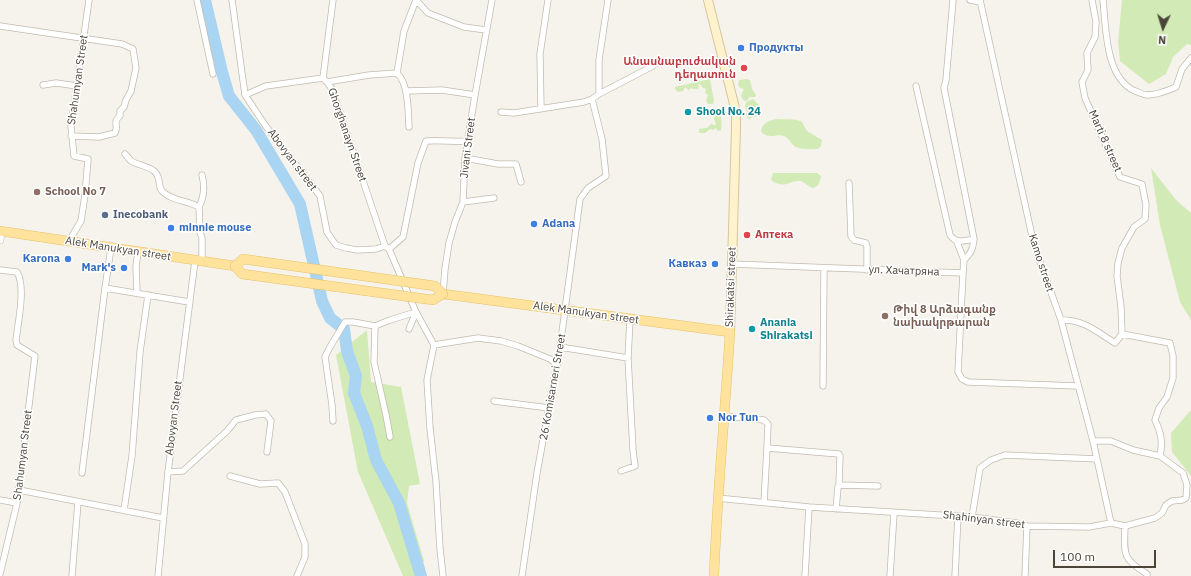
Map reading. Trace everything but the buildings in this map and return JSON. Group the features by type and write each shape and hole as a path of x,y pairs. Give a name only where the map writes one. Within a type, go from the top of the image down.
{"main road":[{"name":"Shirakatsi street","path":"708,0 736,112 730,332 717,498 714,576"},
{"name":"Alek Manukyan street","path":"0,234 69,242 235,266 242,274 418,298 433,300 443,294 730,332"},
{"name":"Alek Manukyan street","path":"235,266 243,259 436,286 443,294"}],"street":[{"name":"Shahumyan Street","path":"69,242 81,221 85,195 88,158 74,156 71,126 89,0"},
{"path":"197,0 213,74"},
{"name":"Abovyan street","path":"232,0 245,95 265,125 320,196 327,232 336,245 357,250 387,248"},
{"name":"Ghorghanayn Street","path":"333,0 325,80 332,89 387,248"},
{"path":"409,127 406,91 398,74 404,31 416,0 428,12 464,27 486,30"},
{"name":"Jivani Street","path":"443,294 449,243 463,202 465,158 492,0"},
{"path":"541,109 540,54 548,0"},
{"path":"599,94 599,60 608,0"},
{"path":"953,0 944,88 974,239 970,254 964,260"},
{"path":"970,0 980,1"},
{"name":"Marti 8 street","path":"1092,0 1096,22 1095,37 1087,53 1088,70 1082,82 1085,98 1120,177 1142,184 1146,205 1145,219 1134,227 1122,248 1118,263 1117,276 1121,307 1122,334"},
{"path":"1103,0 1108,47 1115,71 1128,88 1145,95 1160,93 1176,87 1182,69 1191,58"},
{"name":"Kamo street","path":"980,1 1034,246 1061,320 1093,441 1111,523"},
{"path":"0,26 122,44 132,50 136,68 131,91 127,97 124,107 120,111 120,116 115,121 116,130 114,133 99,136 72,136"},
{"path":"501,112 514,113 584,102 653,66"},
{"path":"245,95 266,86 398,74"},
{"path":"43,85 56,83 77,86"},
{"path":"916,86 950,235 953,240 957,242 964,260 958,372 962,379 968,382 1078,386"},
{"path":"406,91 442,90 475,95"},
{"name":"26 Komisarneri Street","path":"522,576 537,473 560,347 580,199 588,188 606,176 602,139 592,99"},
{"path":"443,576 427,380 434,345 416,312 387,248 403,238 418,163 426,141 468,141"},
{"path":"125,154 130,160 155,172 163,192 174,198 199,207"},
{"path":"465,158 498,164 516,164 521,182"},
{"name":"Abovyan Street","path":"158,576 162,518 189,302 199,261 202,238 200,232 199,207 204,192 202,175"},
{"path":"849,183 851,236 854,240 866,243 867,270"},
{"path":"463,202 494,198"},
{"path":"957,242 974,239"},
{"path":"82,473 111,248"},
{"path":"137,293 136,266 138,252"},
{"name":"ул. Хачатряна","path":"732,264 963,273"},
{"path":"822,386 824,268"},
{"name":"Shahumyan Street","path":"0,270 17,272 21,280 21,297 16,340 18,345 36,356 17,503 0,574"},
{"path":"105,288 189,302"},
{"path":"124,510 132,456 140,352 148,295"},
{"path":"333,421 325,357 345,322 375,326 416,312"},
{"path":"408,329 416,312"},
{"path":"621,471 635,466 628,358 630,319"},
{"path":"1061,320 1076,321 1087,325 1115,343 1122,334 1170,343 1173,356 1172,378 1167,397 1159,408 1155,420 1160,431 1162,446 1160,456 1133,450 1111,441 1093,441"},
{"path":"375,326 374,362 390,437"},
{"path":"434,345 478,338 501,341 550,359 557,365"},
{"path":"560,347 628,358"},
{"path":"494,401 549,408"},
{"path":"168,472 183,471 227,431 236,420 254,415 266,414 272,421 267,452"},
{"path":"724,416 764,420 768,424 764,502"},
{"path":"767,448 839,454 839,485 836,509"},
{"path":"972,517 980,468 991,460 1006,456 1097,459"},
{"name":"Shahinyan street","path":"717,498 809,507 972,517 1027,526 1089,527 1111,523 1125,526 1155,518 1162,513 1166,505 1172,501 1186,498 1187,485 1183,473 1160,456"},
{"path":"230,476 260,484 278,483 285,492 305,544 305,557 297,576"},
{"path":"839,485 878,486"},
{"path":"19,490 162,518"},
{"path":"0,500 17,503"},
{"path":"72,576 78,502"},
{"path":"805,576 809,507"},
{"path":"890,576 894,512"},
{"path":"955,576 958,516"},
{"path":"1025,576 1027,526"},
{"path":"1125,526 1125,553 1132,564 1147,574 1147,576"}],"green space":[{"path":"1122,0 1191,0 1191,45 1187,44 1173,57 1166,74 1149,84 1120,61 1118,42"},
{"path":"710,79 714,101 713,104 708,104 706,101 708,95 705,93 706,89 700,84 698,85 698,89 691,88 689,90 685,87 683,91 678,92 675,89 675,87"},
{"path":"739,80 750,80 752,89 756,95 755,97 750,97 746,101 743,100 741,95 744,89 740,88 738,85"},
{"path":"753,99 760,106 760,116 749,119 746,116 747,112 745,106 746,102"},
{"path":"716,108 720,115 721,130 719,131 716,128 713,130 710,129 705,133 699,133 699,129 707,128 711,124 716,125 713,109"},
{"path":"777,119 802,122 807,131 822,140 821,146 818,149 801,149 794,146 784,136 767,136 761,132 762,127 766,123"},
{"path":"1151,168 1176,200 1191,213 1191,320 1180,302 1160,225"},
{"path":"773,173 817,173 821,176 819,184 814,188 800,181 783,184 776,183 771,180"},
{"path":"367,330 371,382 401,387 420,484 409,486 407,503 424,561 416,576 403,576 358,472 336,355"},
{"path":"1191,410 1191,476 1172,452 1171,433"}],"waterway":[{"path":"205,0 229,96 256,130 300,204 322,301 330,318 344,329 347,351 356,376 354,393 367,426 376,460 399,503 421,576"}],"place":[{"name":"Продукты","path":"741,48"},
{"name":"Անասնաբուժական դեղատուն","path":"744,68"},
{"name":"Shool No. 24","path":"688,112"},
{"name":"School No 7","path":"37,192"},
{"name":"Inecobank","path":"105,215"},
{"name":"Adana","path":"534,224"},
{"name":"minnie mouse","path":"171,228"},
{"name":"Аптека","path":"747,235"},
{"name":"Karona","path":"68,259"},
{"name":"Кавказ","path":"715,264"},
{"name":"Mark's","path":"124,268"},
{"name":"Թիվ 8 Արձագանք նախակրթարան","path":"885,316"},
{"name":"Anania Shirakatsi","path":"752,329"},
{"name":"Nor Tun","path":"710,418"}]}
